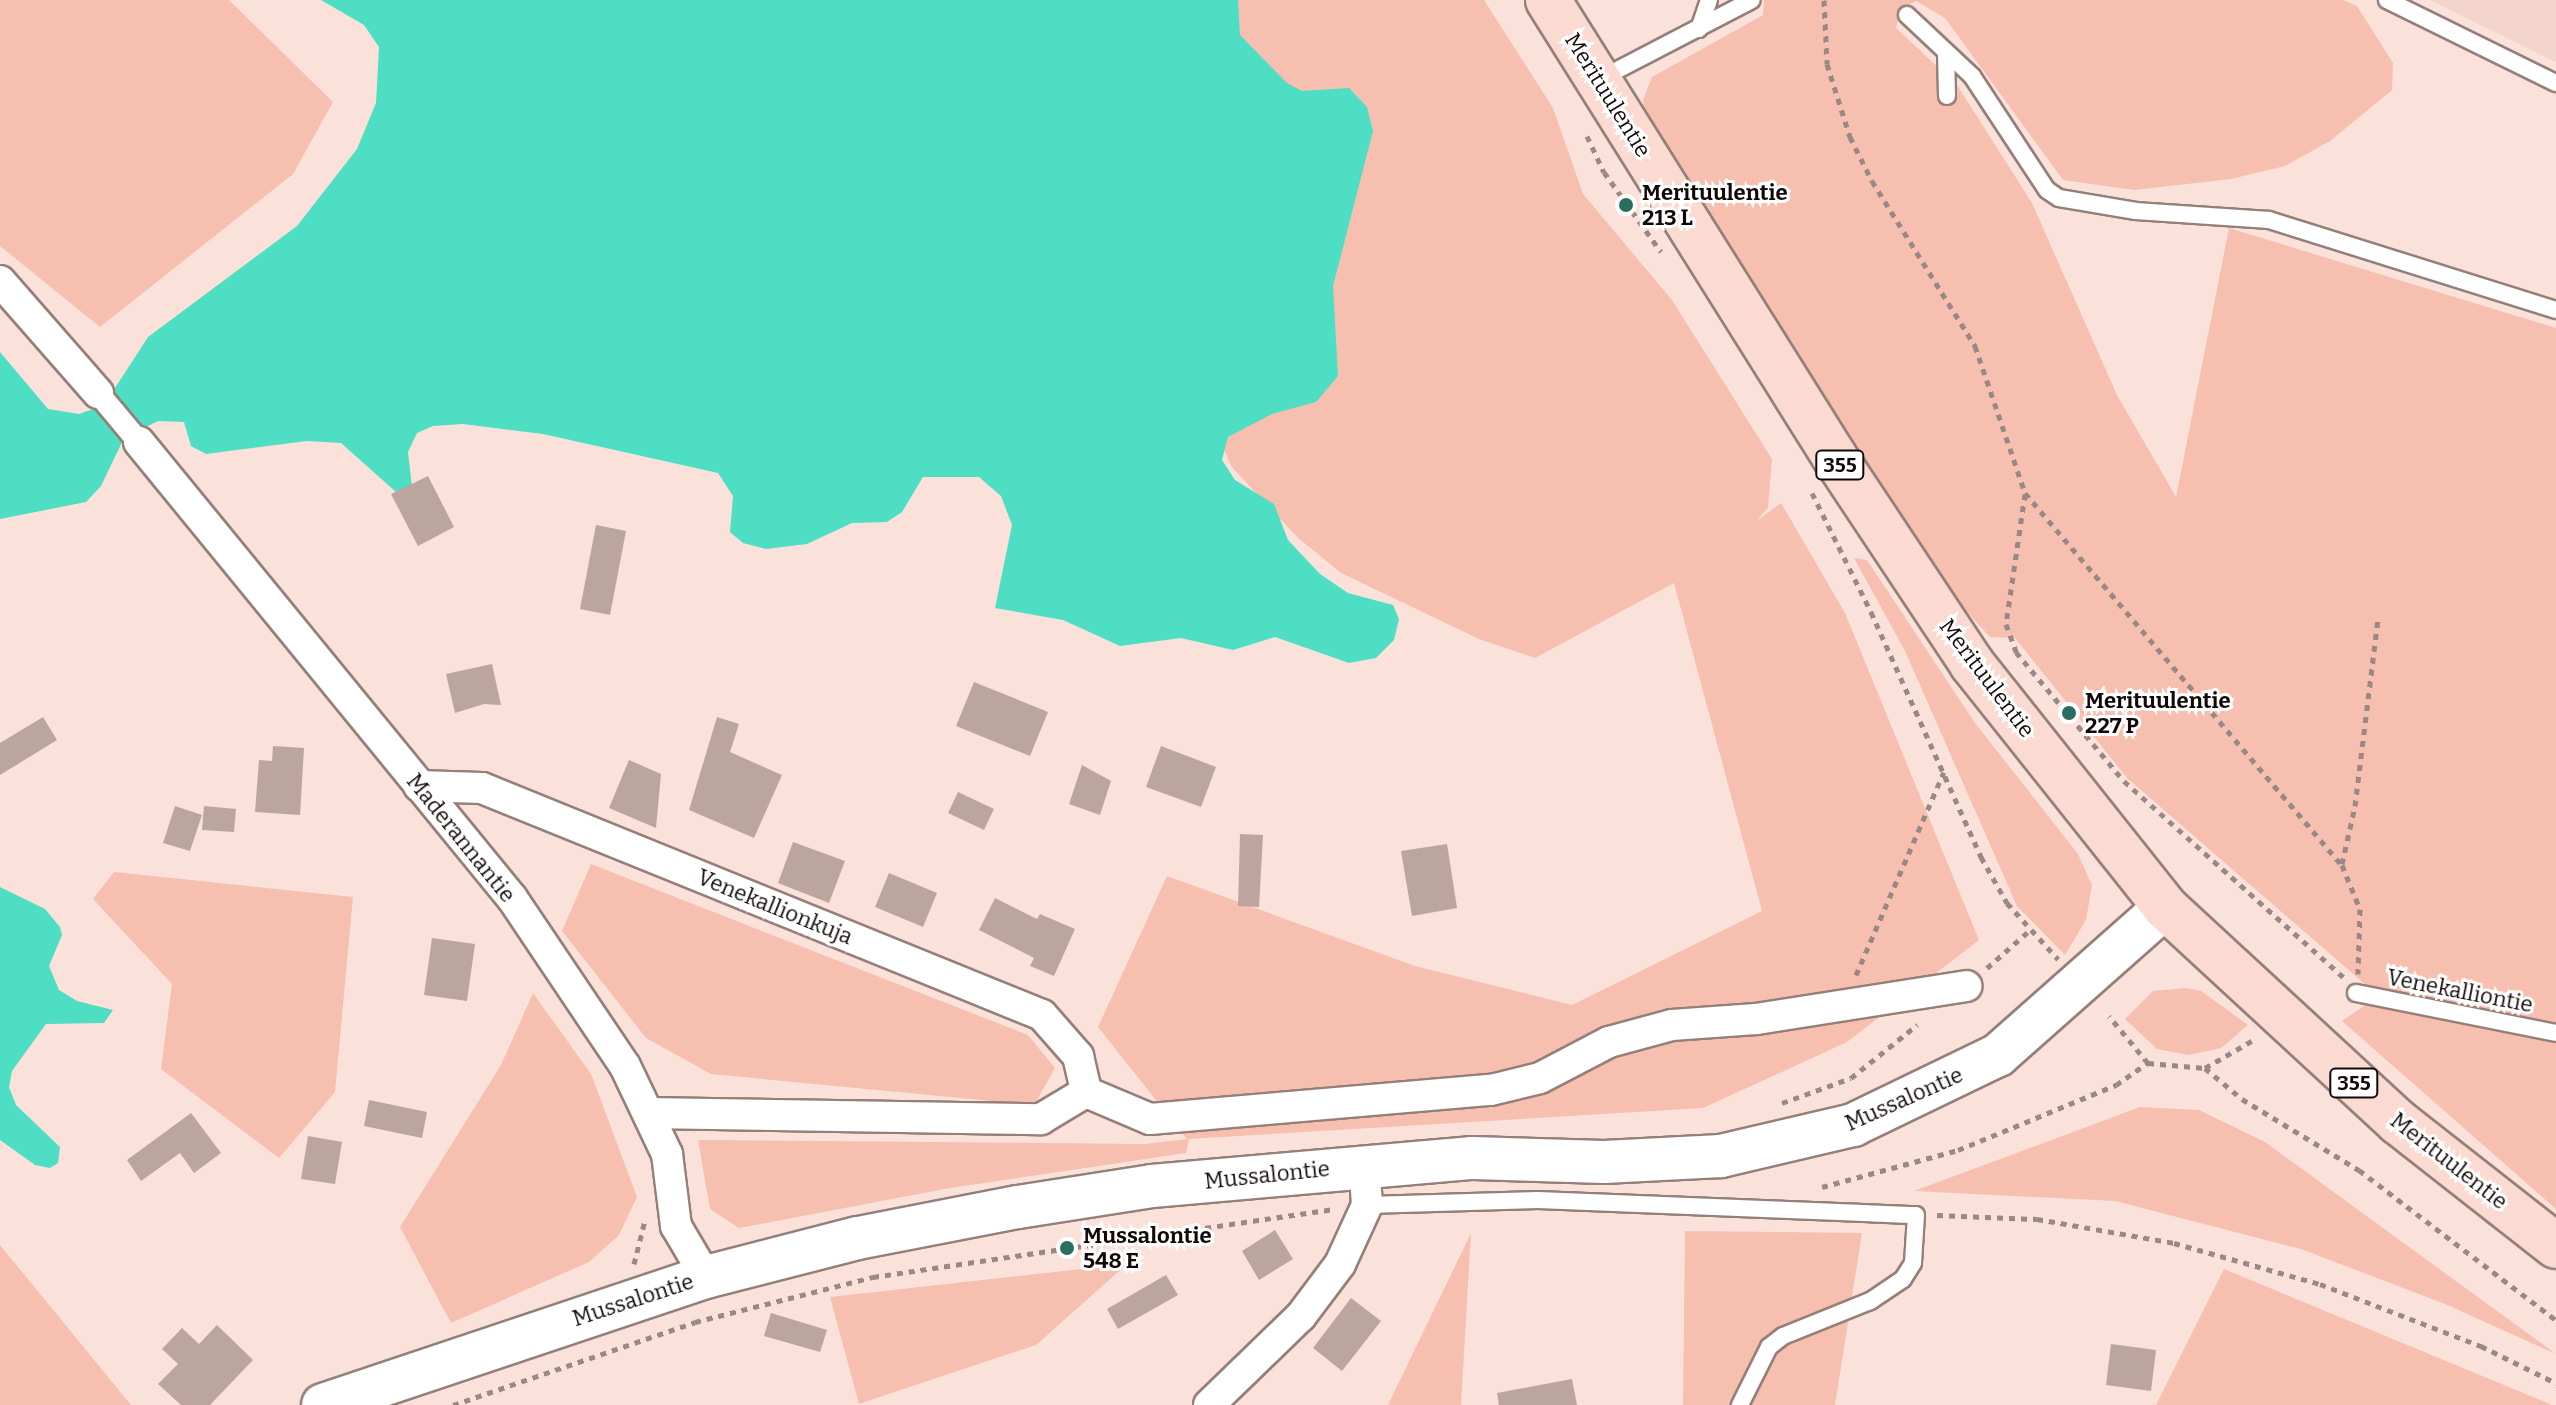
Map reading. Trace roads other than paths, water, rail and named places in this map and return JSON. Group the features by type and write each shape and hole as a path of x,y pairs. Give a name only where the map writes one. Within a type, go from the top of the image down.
{"main road":[{"name":"Merituulentie","path":"1548,0 1834,456 1972,664 2165,907 2398,1122 2556,1246"},
{"name":"Mussalontie","path":"323,1405 706,1277 858,1238 1018,1207 1152,1186 1366,1186 1473,1158 1604,1162 1721,1156 1853,1125 1998,1055 2165,907"}],"street":[{"path":"0,281 139,442"},
{"name":"Maderannantie","path":"139,442 512,898 625,1066 667,1154 676,1226 706,1277"},
{"name":"Venekallionkuja","path":"419,786 482,788 1042,1015 1078,1056 1086,1092"},
{"path":"648,1113 1041,1119 1086,1092 1150,1119 1491,1090 1540,1078 1609,1042 1672,1025 1836,1006 1966,986"},
{"path":"1209,1405 1301,1316 1340,1264 1366,1186"}],"lane":[{"path":"1699,29 1709,0"},
{"path":"1599,80 1752,0"},
{"path":"2387,0 2556,83"},
{"path":"1907,15 1972,76 2047,190 2059,198 2136,211 2269,220 2556,310"},
{"path":"1946,52 1947,96"},
{"name":"Venekalliontie","path":"2356,993 2556,1033"},
{"path":"1366,1186 1538,1200 1916,1215 1913,1263 1903,1279 1870,1301 1783,1336 1769,1347 1740,1405"}],"place":[{"name":"Merituulentie 213 L","path":"1626,205"},
{"name":"Merituulentie 227 P","path":"2069,713"},
{"name":"Mussalontie 548 E","path":"1067,1248"}]}
